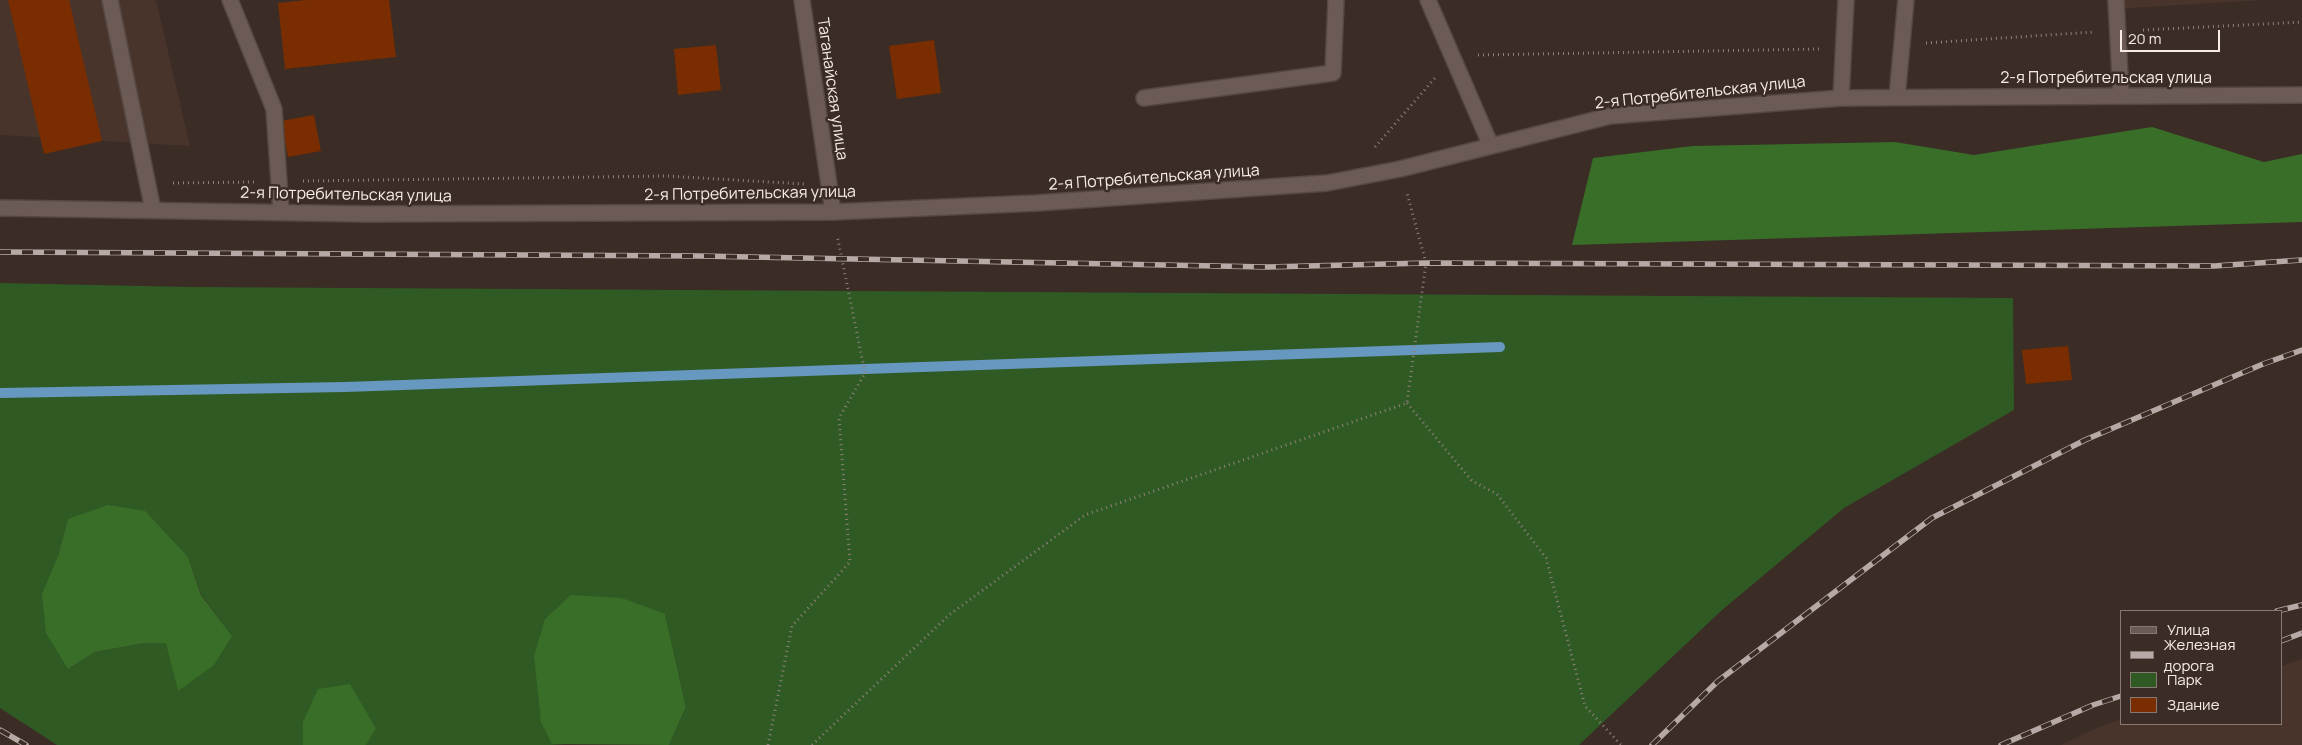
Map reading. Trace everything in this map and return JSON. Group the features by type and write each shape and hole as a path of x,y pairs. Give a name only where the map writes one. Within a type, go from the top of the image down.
{"street":[{"path":"110,0 153,210"},
{"path":"230,0 274,109 281,212"},
{"name":"Таганайская улица","path":"802,0 833,212"},
{"path":"1144,98 1333,73 1336,0"},
{"path":"1428,0 1491,146"},
{"path":"1841,98 1842,48 1846,0"},
{"path":"1897,97 1906,0"},
{"path":"2116,0 2121,96"},
{"name":"2-я Потребительская улица","path":"0,208 368,214 833,212 1036,204 1327,183 1400,168 1610,116 1841,98 2302,95"}],"path":[{"path":"1902,44 2302,22"},
{"path":"1369,148 1378,146 1453,56 1842,48"},
{"path":"1400,168 1426,263 1407,403 1472,481 1498,494 1546,558 1585,706 1621,745"},
{"path":"147,184 667,176 829,185"},
{"path":"768,745 792,626 850,562 839,418 865,373 833,212"},
{"path":"812,745 949,616 1085,515 1407,403"}],"shaded area":[{"path":"0,0 156,0 190,146 0,135"},
{"path":"2105,0 2264,0 2113,9"},
{"path":"2302,659 2302,745 2061,745 2120,719 2120,725 2282,725 2282,666"}],"green space":[{"path":"2152,127 2264,162 2302,154 2302,222 1572,245 1593,158 1693,146 1895,142 1974,155"},
{"path":"0,283 190,287 2013,298 2014,410 1844,508 1721,611 1579,745 669,745 686,707 665,614 552,744 566,745 366,745 376,729 303,722 303,745 57,745 0,708","holes":["68,519 188,557 201,594 231,635 178,691 167,643 145,643 95,652 68,669 58,556"]},
{"path":"108,505 145,511 188,557 201,595 232,636 214,665 178,691 166,643 145,643 95,652 68,669 46,633 42,594 58,556 68,519"},
{"path":"571,595 622,598 665,614 686,707 669,745 552,744 541,722 534,656 545,619"},
{"path":"350,684 376,729 366,745 303,745 303,722 318,689"}],"building":[{"path":"8,0 69,0 102,141 44,154"},
{"path":"306,0 389,0 396,57 285,69 278,3"},
{"path":"934,40 941,93 897,99 889,46"},
{"path":"716,45 721,90 678,95 674,49"},
{"path":"314,115 321,151 288,157 281,121"},
{"path":"2068,346 2072,380 2026,384 2022,350"}],"waterway":[{"path":"0,393 345,387 1500,347"}],"railway":[{"path":"0,252 699,256 1268,267 1426,263 2214,266 2302,260"},
{"path":"1652,745 1718,681 1932,518 2085,440 2263,364 2302,350"},
{"path":"2281,610 2302,605"},
{"path":"2282,641 2302,633"},
{"path":"2001,745 2093,705 2120,696"},
{"path":"0,730 26,745"}]}
